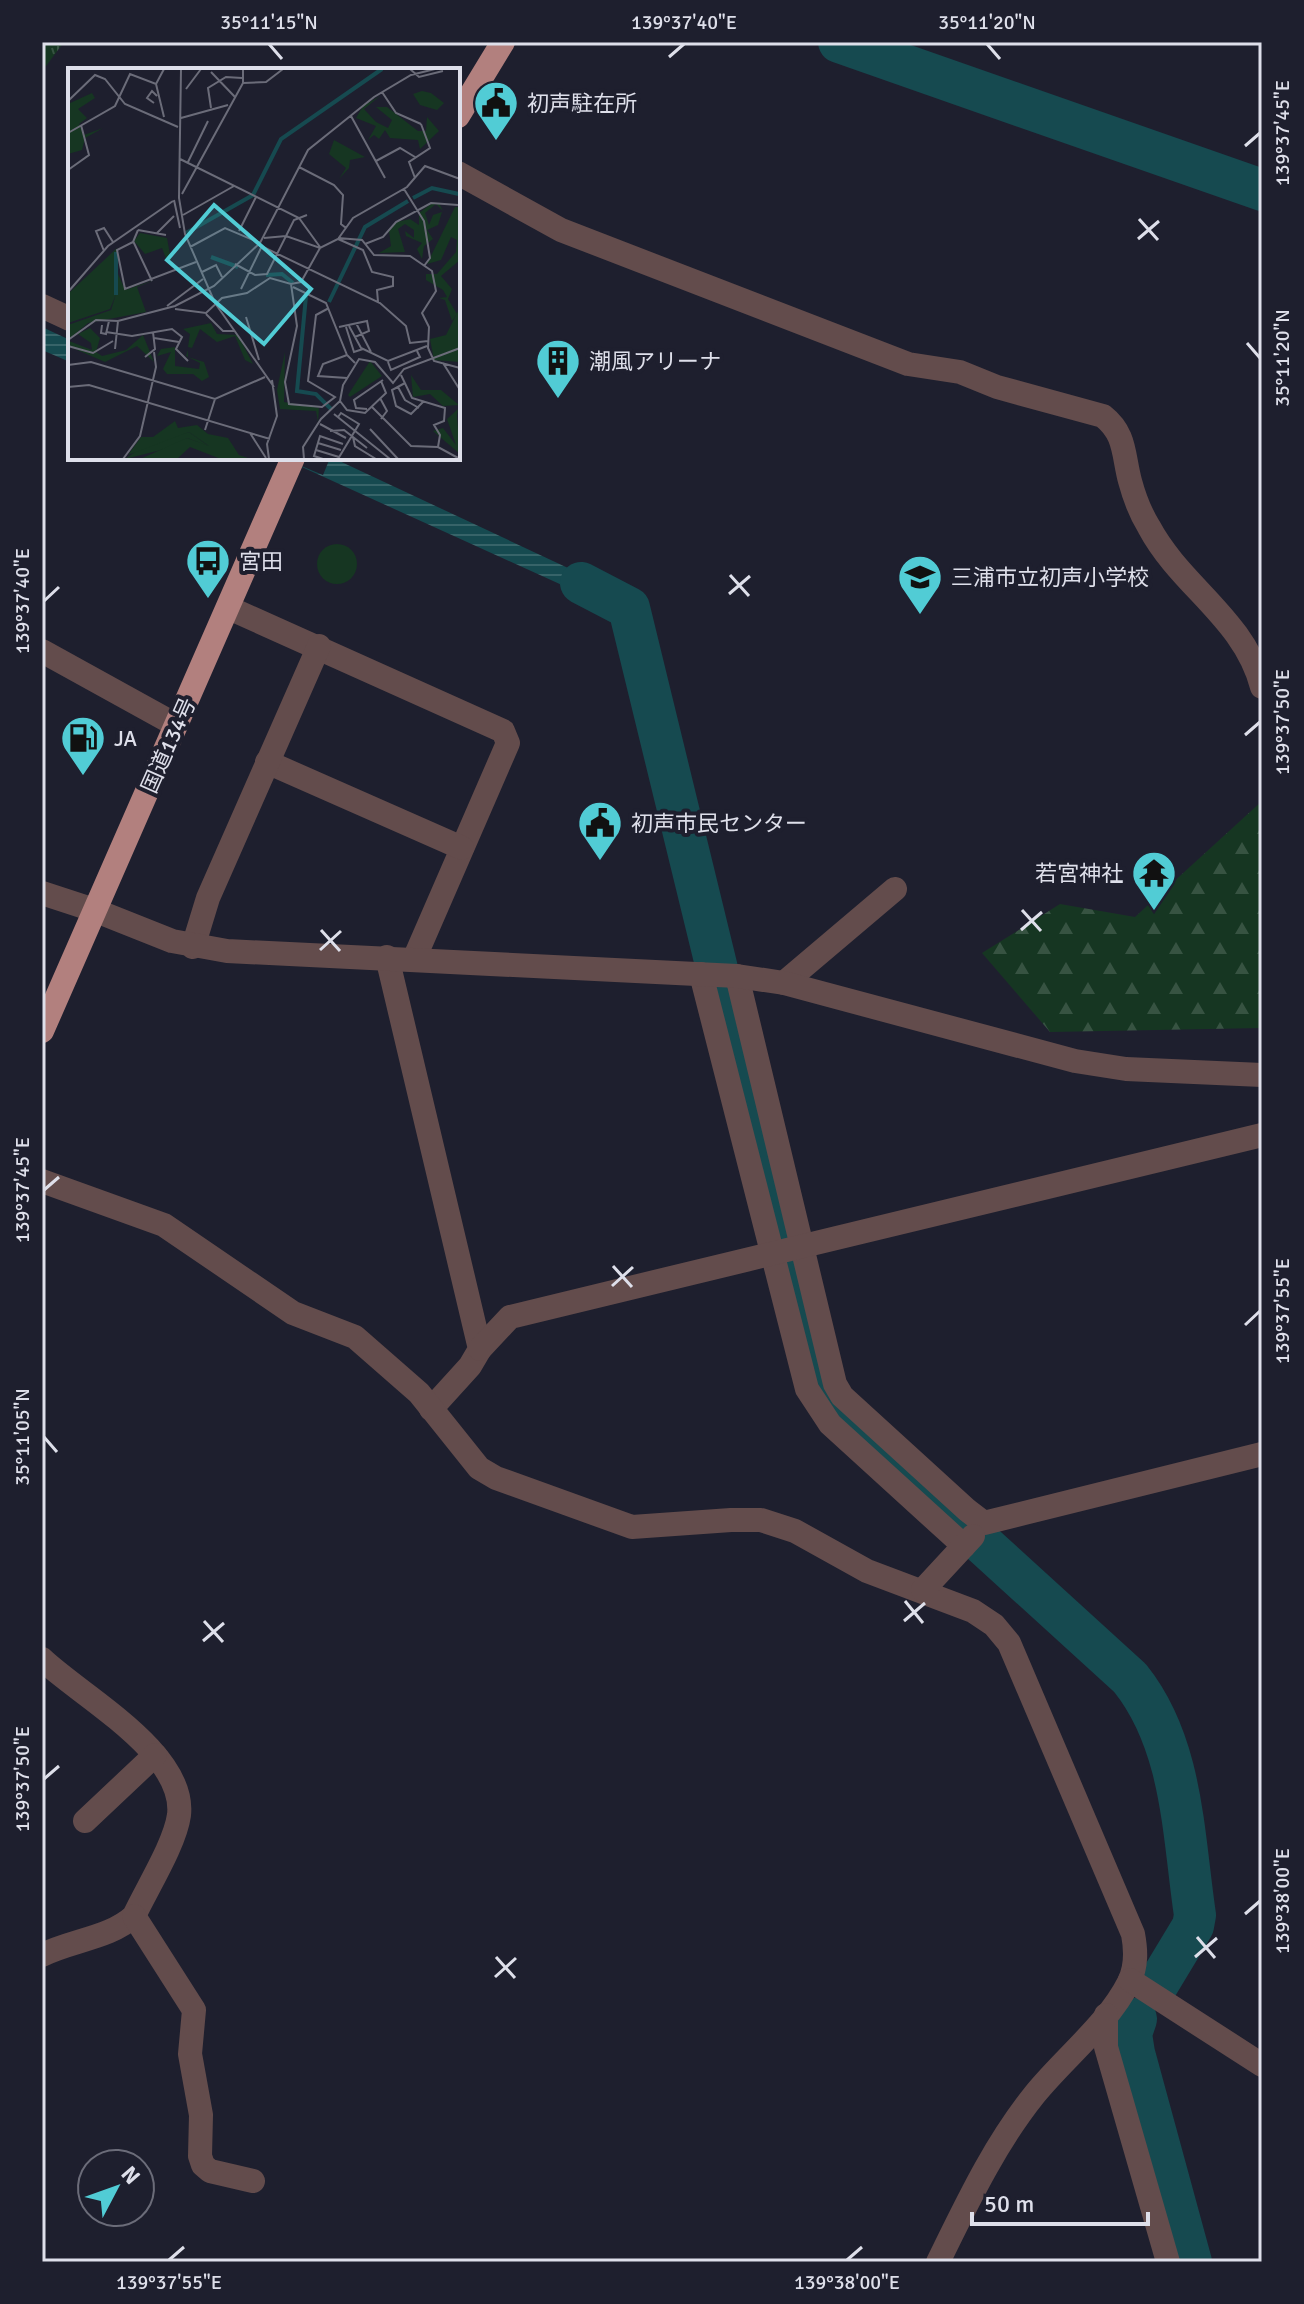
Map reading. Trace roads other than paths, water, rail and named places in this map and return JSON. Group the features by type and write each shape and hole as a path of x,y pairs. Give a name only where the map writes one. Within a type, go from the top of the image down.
{"highway":[{"path":"460,113 503,42"},
{"name":"国道134号","path":"43,1026 290,466"}],"street":[{"path":"460,174 561,230 908,364 960,372 997,387 1103,416 1115,425 1124,442 1130,483 1149,528 1181,571 1254,642 1262,687"},
{"path":"42,306 68,318"},
{"path":"229,608 503,731 508,743 415,957"},
{"path":"193,947 208,898 319,646"},
{"path":"42,651 176,725"},
{"path":"267,762 462,848"},
{"path":"784,983 895,889"},
{"path":"42,893 193,947 720,975 784,983 1075,1061 1126,1069 1262,1075"},
{"path":"387,957 480,1349"},
{"path":"720,975 787,1250 835,1384 842,1396 973,1535"},
{"path":"720,975 787,1250"},
{"path":"431,1409 510,1317 1262,1135"},
{"path":"42,1181 164,1225 293,1313 355,1337 419,1393 479,1468 496,1478 632,1527 761,1520 795,1531 867,1571 973,1611 994,1625 1009,1643 1133,1934 1137,1953 1130,1980 1106,2015 1034,2095 996,2146 938,2262"},
{"path":"923,1590 973,1535 1262,1454"},
{"path":"42,1659 155,1755 177,1789 179,1816 134,1916 121,1928 61,1945 42,1955"},
{"path":"85,1821 155,1755"},
{"path":"134,1916 194,2010 190,2054 201,2115 200,2156 203,2165 210,2171 253,2181"},
{"path":"1130,1980 1262,2065"},
{"path":"1106,2015 1106,2047 1168,2262"}],"waterway":[{"path":"839,42 1262,190"},
{"path":"581,583 629,608 819,1387 839,1413 1130,1678 1148,1704 1161,1731 1178,1791 1195,1915 1193,1926 1158,1984"},
{"path":"1136,2019 1131,2034 1134,2053 1191,2262"}],"place":[{"name":"初声駐在所","path":"496,142"},
{"name":"潮風アリーナ","path":"558,400"},
{"name":"宮田","path":"208,600"},
{"name":"三浦市立初声小学校","path":"920,616"},
{"name":"JA","path":"83,777"},
{"name":"初声市民センター","path":"600,862"},
{"name":"若宮神社","path":"1154,912"}]}
